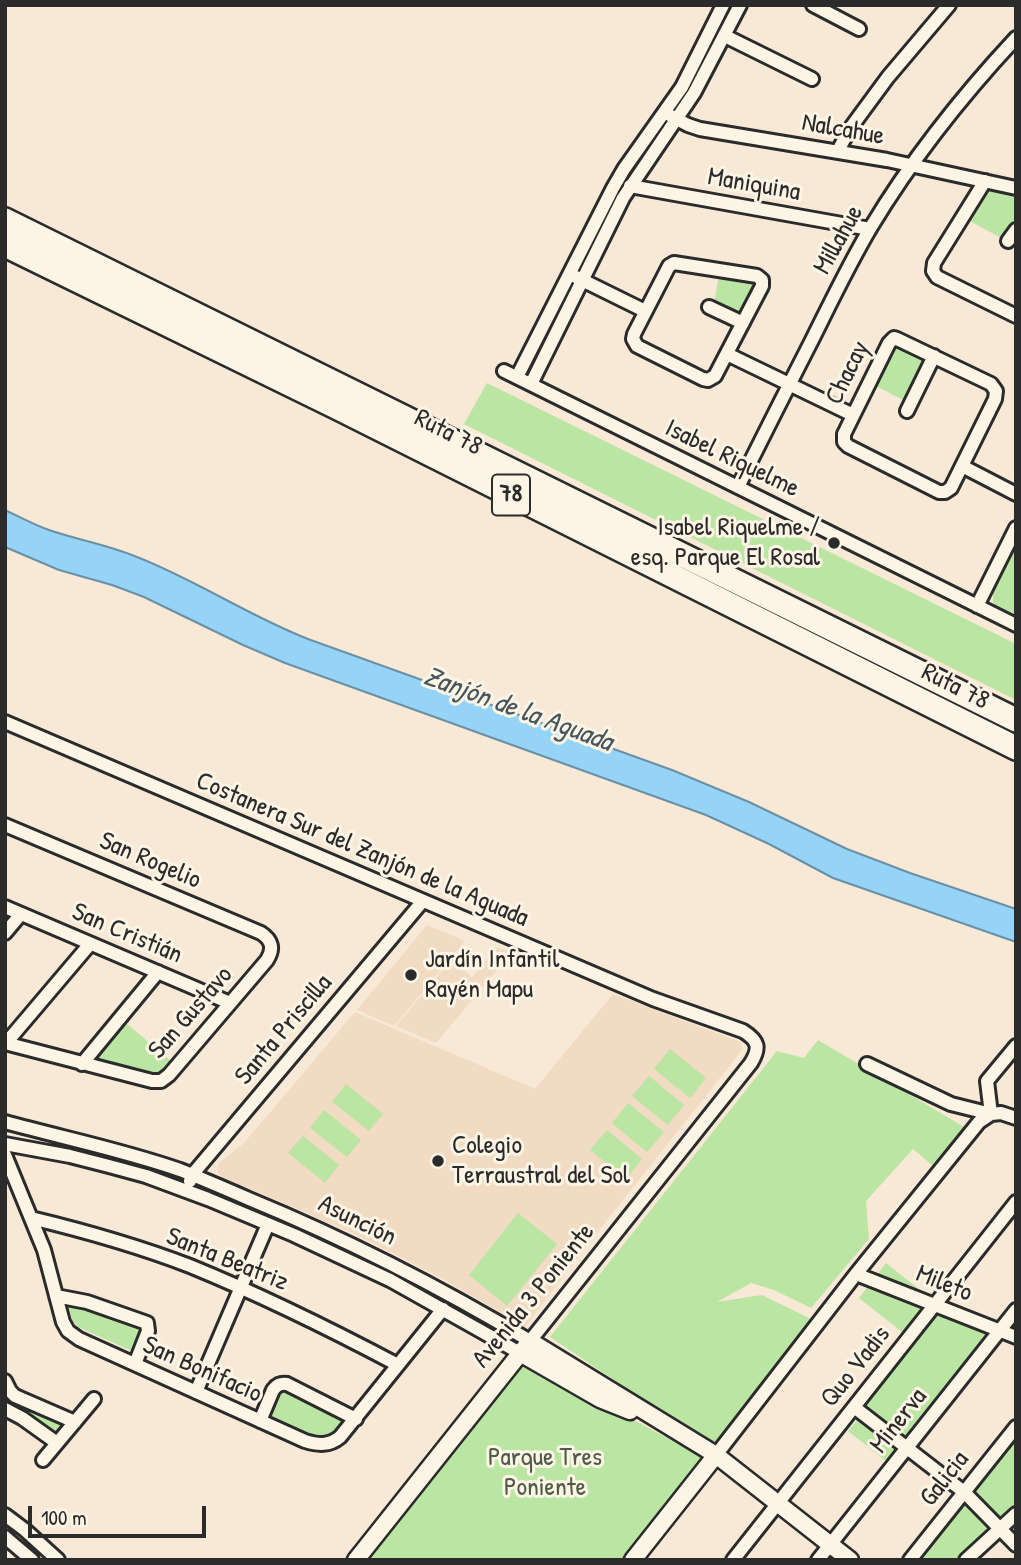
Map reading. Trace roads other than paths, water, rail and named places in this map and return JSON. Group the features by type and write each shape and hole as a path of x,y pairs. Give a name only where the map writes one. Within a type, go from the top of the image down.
{"highway":[{"name":"Ruta 78","path":"5,220 1016,720"},
{"name":"Ruta 78","path":"5,244 1016,748"}],"street":[{"path":"517,377 620,177 687,78 723,5"},
{"path":"531,384 616,211 701,83 740,5"},
{"path":"813,5 859,29"},
{"path":"838,152 849,130 888,77 949,5"},
{"path":"725,36 812,79"},
{"name":"Millahue","path":"738,487 870,229 912,165 954,109 1016,38"},
{"name":"Nalcahue","path":"665,112 700,129 912,165 1016,188"},
{"path":"985,181 934,262 933,271 937,277 1016,316"},
{"name":"Maniquina","path":"631,186 870,229"},
{"path":"676,262 757,276 761,279 762,286 743,323 715,376 706,380 637,346 633,339 669,265 676,262"},
{"path":"570,273 645,311"},
{"path":"709,307 743,323"},
{"name":"Chacay","path":"891,339 898,339 934,356 991,384 996,391 995,399 949,490 940,492 846,444 843,437 891,339"},
{"path":"727,354 853,415"},
{"path":"907,411 934,356"},
{"name":"Isabel Riquelme","path":"504,371 1016,625"},
{"path":"961,466 1016,494"},
{"path":"977,606 1016,527"},
{"name":"Costanera Sur del Zanjón de la Aguada","path":"5,722 653,999 743,1031 751,1035 757,1043 757,1054 751,1063"},
{"name":"San Rogelio","path":"5,825 261,933 271,946"},
{"name":"Santa Priscilla","path":"185,1190 192,1175 422,901"},
{"name":"San Cristián","path":"5,908 230,1003"},
{"path":"5,933 21,914"},
{"path":"6,1043 90,944"},
{"name":"San Gustavo","path":"6,1043 82,1064 161,1081 269,957 271,946"},
{"path":"82,1064 158,972"},
{"path":"991,1114 987,1081 1016,1046"},
{"name":"Avenida 3 Poniente","path":"356,1560 751,1063"},
{"path":"867,1064 951,1104 1016,1118"},
{"path":"639,1558 856,1274 979,1122 991,1114"},
{"name":"Asunción","path":"5,1122 192,1175 272,1208 364,1250 437,1288 525,1347"},
{"name":"Asunción","path":"5,1144 99,1163 185,1190 346,1259 525,1347 662,1422 716,1455 850,1560"},
{"name":"San Bonifacio","path":"5,1155 44,1250 63,1322 72,1335 305,1441 318,1445 336,1441 443,1309"},
{"name":"Quo Vadis","path":"733,1560 1016,1202"},
{"name":"Santa Beatriz","path":"31,1218 127,1244 188,1266 331,1330 398,1365"},
{"path":"196,1392 268,1224"},
{"name":"Mileto","path":"856,1274 1016,1338"},
{"path":"56,1296 87,1302 147,1323 148,1331 135,1364"},
{"name":"Minerva","path":"818,1560 1016,1310"},
{"path":"260,1421 273,1390 282,1383 356,1419"},
{"path":"7,1391 75,1422"},
{"path":"43,1460 94,1399"},
{"path":"854,1407 964,1492 1016,1545"},
{"path":"5,1409 57,1443"},
{"name":"Galicia","path":"910,1560 1016,1427"},
{"path":"965,1560 1016,1514"},
{"path":"5,1515 58,1560"},
{"path":"5,1537 32,1560"}],"water":[{"path":"5,510 43,528 116,549 159,566 308,639 672,770 749,802 847,849 1016,909 1016,942 833,878 706,815 285,663 144,597 59,570 5,547"}],"place":[{"name":"Isabel Riquelme / esq. Parque El Rosal","path":"834,543"},
{"name":"Jardín Infantil Rayén Mapu","path":"411,975"},
{"name":"Colegio Terraustral del Sol","path":"438,1161"}],"water label":[{"name":"Zanjón de la Aguada","path":"518,710"}],"park label":[{"name":"Parque Tres Poniente","path":"545,1473"}]}
